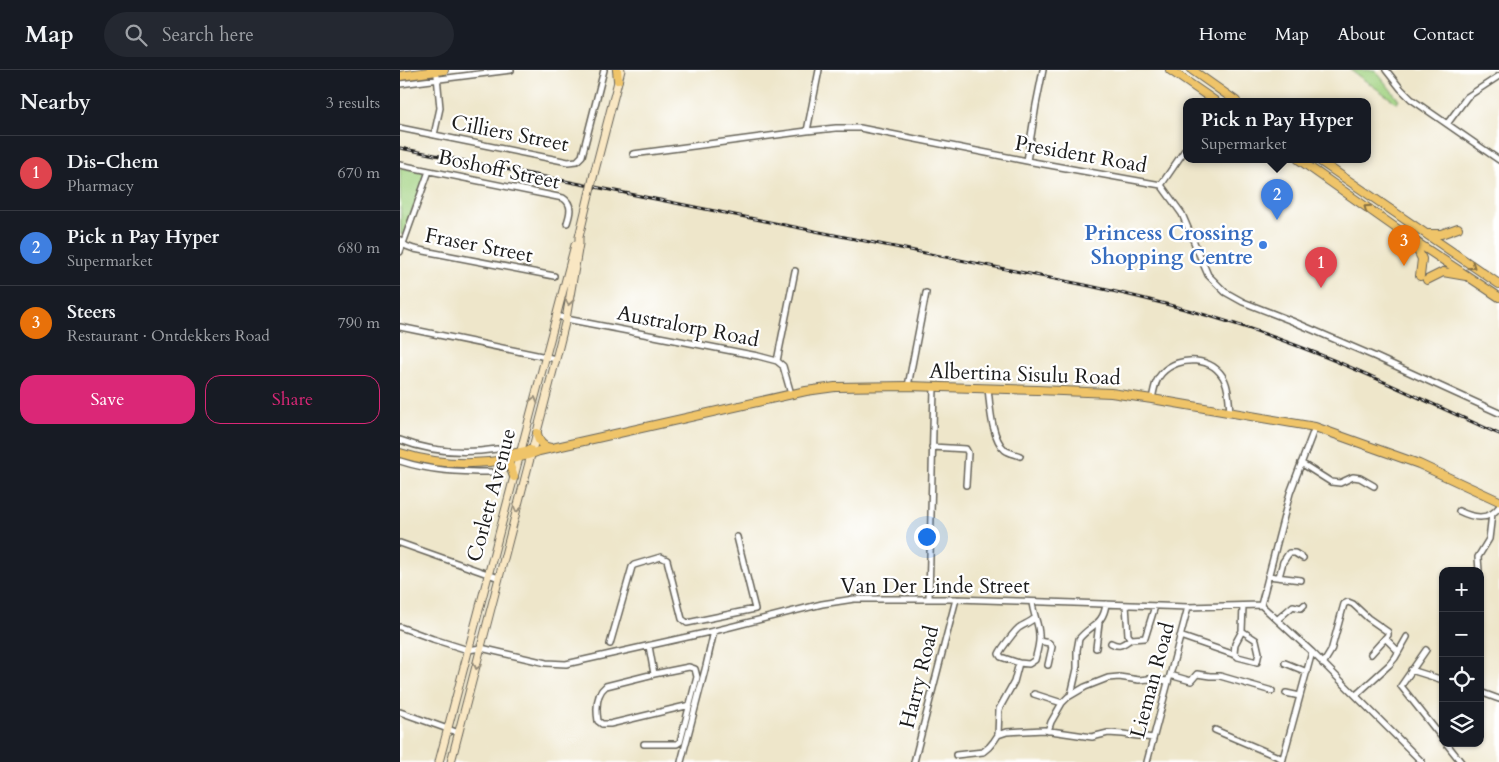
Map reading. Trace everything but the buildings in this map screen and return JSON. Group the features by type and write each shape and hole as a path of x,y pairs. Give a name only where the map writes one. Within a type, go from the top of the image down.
{"main road":[{"path":"618,80 620,70"},
{"path":"1170,70 1211,98"},
{"path":"1192,70 1232,98"},
{"path":"400,76 439,73"},
{"path":"1304,163 1413,240 1499,297"},
{"path":"1323,163 1499,284"},
{"path":"1425,234 1441,234 1458,228"},
{"path":"1413,240 1422,259 1423,278 1443,272 1470,278"},
{"name":"Albertina Sisulu Road","path":"400,452 433,458 464,460 481,460 519,455 791,394 835,386 988,388 1111,393 1315,427 1419,464 1499,501"},
{"path":"537,433 542,444 548,448 554,448"},
{"name":"Albertina Sisulu Road","path":"400,452 425,460 448,464 476,464 504,460 519,455"},
{"path":"504,460 509,463 514,477"}],"street":[{"path":"400,84 439,73 511,70"},
{"name":"Cilliers Street","path":"400,128 568,162 577,162 582,156 604,70"},
{"path":"807,131 819,70"},
{"path":"1027,161 1043,70"},
{"path":"1386,70 1411,99 1499,160"},
{"path":"434,135 440,108 439,73"},
{"path":"1447,124 1467,97 1499,76"},
{"name":"Corlett Avenue","path":"451,762 534,452 537,433 566,319 579,237 618,80"},
{"name":"President Road","path":"633,154 807,131 860,128 1161,185 1182,214 1208,275 1229,295 1376,357 1499,413"},
{"path":"1161,185 1183,153"},
{"name":"Boshoff Street","path":"400,165 563,198 570,205 567,224"},
{"path":"400,252 429,171"},
{"name":"Corlett Avenue","path":"439,762 575,243 579,237"},
{"name":"Fraser Street","path":"402,242 414,249 554,276"},
{"path":"778,361 795,271"},
{"path":"908,386 926,293"},
{"name":"Australorp Road","path":"556,315 566,319 778,361 785,370 791,394"},
{"path":"400,327 556,359"},
{"path":"1152,399 1155,385 1161,374 1171,366 1190,360 1202,361 1225,380 1230,412"},
{"path":"929,599 934,387"},
{"path":"988,388 993,426 997,438 1004,449 1020,456"},
{"path":"1315,427 1290,494 1261,605 1312,652 1422,762"},
{"path":"400,440 427,448 446,451 486,451 497,449"},
{"path":"932,447 966,449 968,452 966,485"},
{"path":"400,461 431,470 491,472"},
{"path":"1300,463 1332,482 1340,483 1353,477 1360,478 1374,486"},
{"path":"1459,510 1466,514 1484,517 1492,514 1499,507"},
{"path":"1479,567 1478,557 1489,539 1492,514"},
{"path":"610,644 632,567 661,557 668,560 684,622 690,624 755,609 737,537"},
{"path":"400,543 499,578"},
{"path":"1278,577 1283,562 1289,553 1295,553 1303,558"},
{"path":"1268,576 1301,580"},
{"name":"Van Der Linde Street","path":"468,650 482,648 546,663 566,664 842,600 864,598 956,599 1188,607 1261,605"},
{"name":"Harry Road","path":"914,762 956,599"},
{"path":"1032,602 1039,633 1034,661 1029,664 1019,663 1003,659 999,656 1016,630 1035,618"},
{"path":"1323,664 1331,651 1346,602 1353,604 1368,618 1388,632 1388,635 1371,654"},
{"path":"1071,695 1077,669 1079,639 1099,622 1105,612 1106,604"},
{"path":"1126,605 1128,635 1131,639"},
{"path":"1278,619 1292,606 1301,608 1304,605"},
{"path":"1111,643 1120,646 1131,639 1145,638 1155,606"},
{"path":"1235,654 1234,648 1242,631 1243,606"},
{"name":"Lieman Road","path":"1147,762 1188,607"},
{"path":"720,617 724,628"},
{"path":"681,762 714,631 712,619"},
{"path":"1096,648 1099,622"},
{"path":"400,627 468,650"},
{"path":"1180,636 1235,654 1252,662 1257,662 1260,653 1256,640 1242,631"},
{"path":"1356,696 1389,665 1407,637"},
{"path":"1385,638 1398,651"},
{"path":"1039,641 1051,645 1052,649 1048,665"},
{"path":"649,646 654,674"},
{"path":"1426,650 1401,684 1402,688 1439,734"},
{"path":"1215,730 1283,760 1312,652"},
{"path":"956,755 983,752 998,735 999,709 1014,682 1019,663"},
{"path":"1285,663 1307,672"},
{"path":"644,744 680,743 690,705 697,677 695,669 689,666 603,688 598,700 597,712 598,721 605,725 690,705"},
{"path":"1411,670 1439,679"},
{"path":"1048,731 1062,703 1071,695 1108,678 1119,677 1139,680 1169,678 1191,681 1197,674 1220,676 1272,691"},
{"path":"1286,693 1300,696"},
{"path":"1484,693 1499,699"},
{"path":"1034,694 1062,703"},
{"path":"400,712 458,733"},
{"path":"998,735 1014,732 1048,731 1092,737 1114,733 1154,738"},
{"path":"1449,747 1461,762"}],"green space":[{"path":"1350,70 1375,70 1399,100 1397,103"},
{"path":"400,167 425,173 404,234 401,235"}],"railway":[{"path":"400,148 1085,285 1158,302 1229,322 1304,349 1499,434"}],"place":[{"name":"Pick n Pay Hyper","path":"1277,220"},
{"name":"Princess Crossing Shopping Centre","path":"1263,245"},
{"name":"Steers","path":"1404,266"},
{"name":"Dis-Chem","path":"1321,288"}]}
